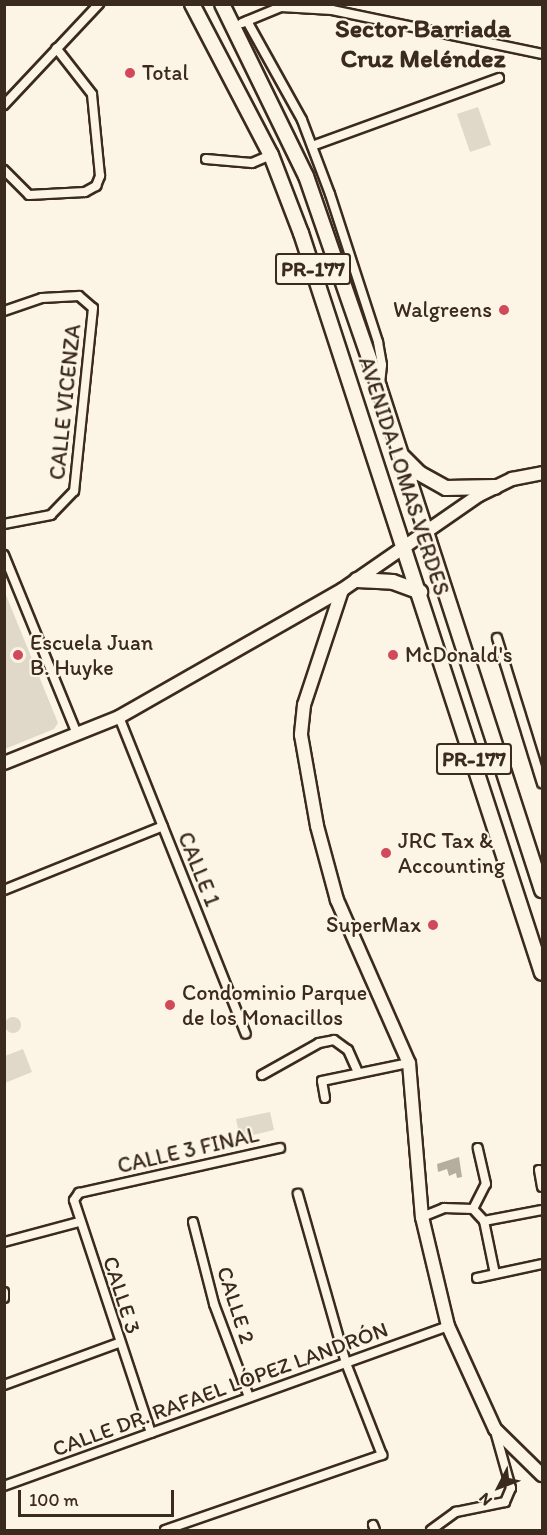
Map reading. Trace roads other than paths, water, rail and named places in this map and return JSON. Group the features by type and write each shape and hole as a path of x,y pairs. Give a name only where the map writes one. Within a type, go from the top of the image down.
{"main road":[{"name":"AVENIDA LOMAS VERDES","path":"192,4 271,155 334,330 539,949 543,973"},
{"name":"AVENIDA LOMAS VERDES","path":"222,4 306,176 379,387 543,890"},
{"path":"401,455 419,473 447,488 495,487"},
{"path":"357,580 393,582 420,592"}],"street":[{"path":"4,105 99,4"},
{"path":"233,26 281,7 332,10 543,54"},
{"path":"247,21 288,92 312,146 378,342 382,365 379,387"},
{"path":"4,170 29,195 85,192 96,186 100,176 92,94 56,48"},
{"path":"312,146 499,78"},
{"path":"206,159 252,163 271,155"},
{"name":"CALLE VICENZA","path":"4,311 42,298 79,296 93,308 74,491 51,515 4,524"},
{"path":"4,763 119,717 342,590 426,530 495,487 543,473"},
{"path":"4,555 77,734"},
{"path":"342,590 304,705 303,759 337,900 409,1063 422,1217 448,1326 495,1429 511,1488 505,1502 456,1512 431,1530"},
{"path":"497,638 543,783"},
{"name":"CALLE 1","path":"119,717 246,1034"},
{"path":"4,890 162,826"},
{"path":"262,1075 319,1043 334,1040 348,1050 358,1072"},
{"path":"325,1098 322,1081 409,1063"},
{"name":"CALLE 3 FINAL","path":"104,1187 280,1148"},
{"path":"473,1209 486,1184 478,1148"},
{"path":"539,1170 543,1187"},
{"name":"CALLE 3","path":"104,1187 79,1193 74,1200 119,1344 151,1433"},
{"path":"165,1530 382,1455 346,1363 298,1194"},
{"path":"422,1217 444,1208 473,1209 484,1221 495,1274"},
{"path":"484,1221 543,1210"},
{"path":"4,1242 79,1222"},
{"name":"CALLE 2","path":"193,1222 214,1304 249,1397"},
{"path":"477,1278 543,1264"},
{"path":"4,1292 4,1298"},
{"name":"CALLE DR. RAFAEL LÓPEZ LANDRÓN","path":"4,1486 448,1326"},
{"path":"4,1385 119,1344"},
{"path":"495,1429 543,1474"}],"place":[{"name":"Total","path":"130,73"},
{"name":"Walgreens","path":"504,310"},
{"name":"Escuela Juan B. Huyke","path":"18,655"},
{"name":"McDonald's","path":"393,655"},
{"name":"JRC Tax & Accounting","path":"386,853"},
{"name":"SuperMax","path":"433,925"},
{"name":"Condominio Parque de los Monacillos","path":"170,1005"}],"district":[{"name":"Sector Barriada Cruz Meléndez","path":"423,44"}]}
